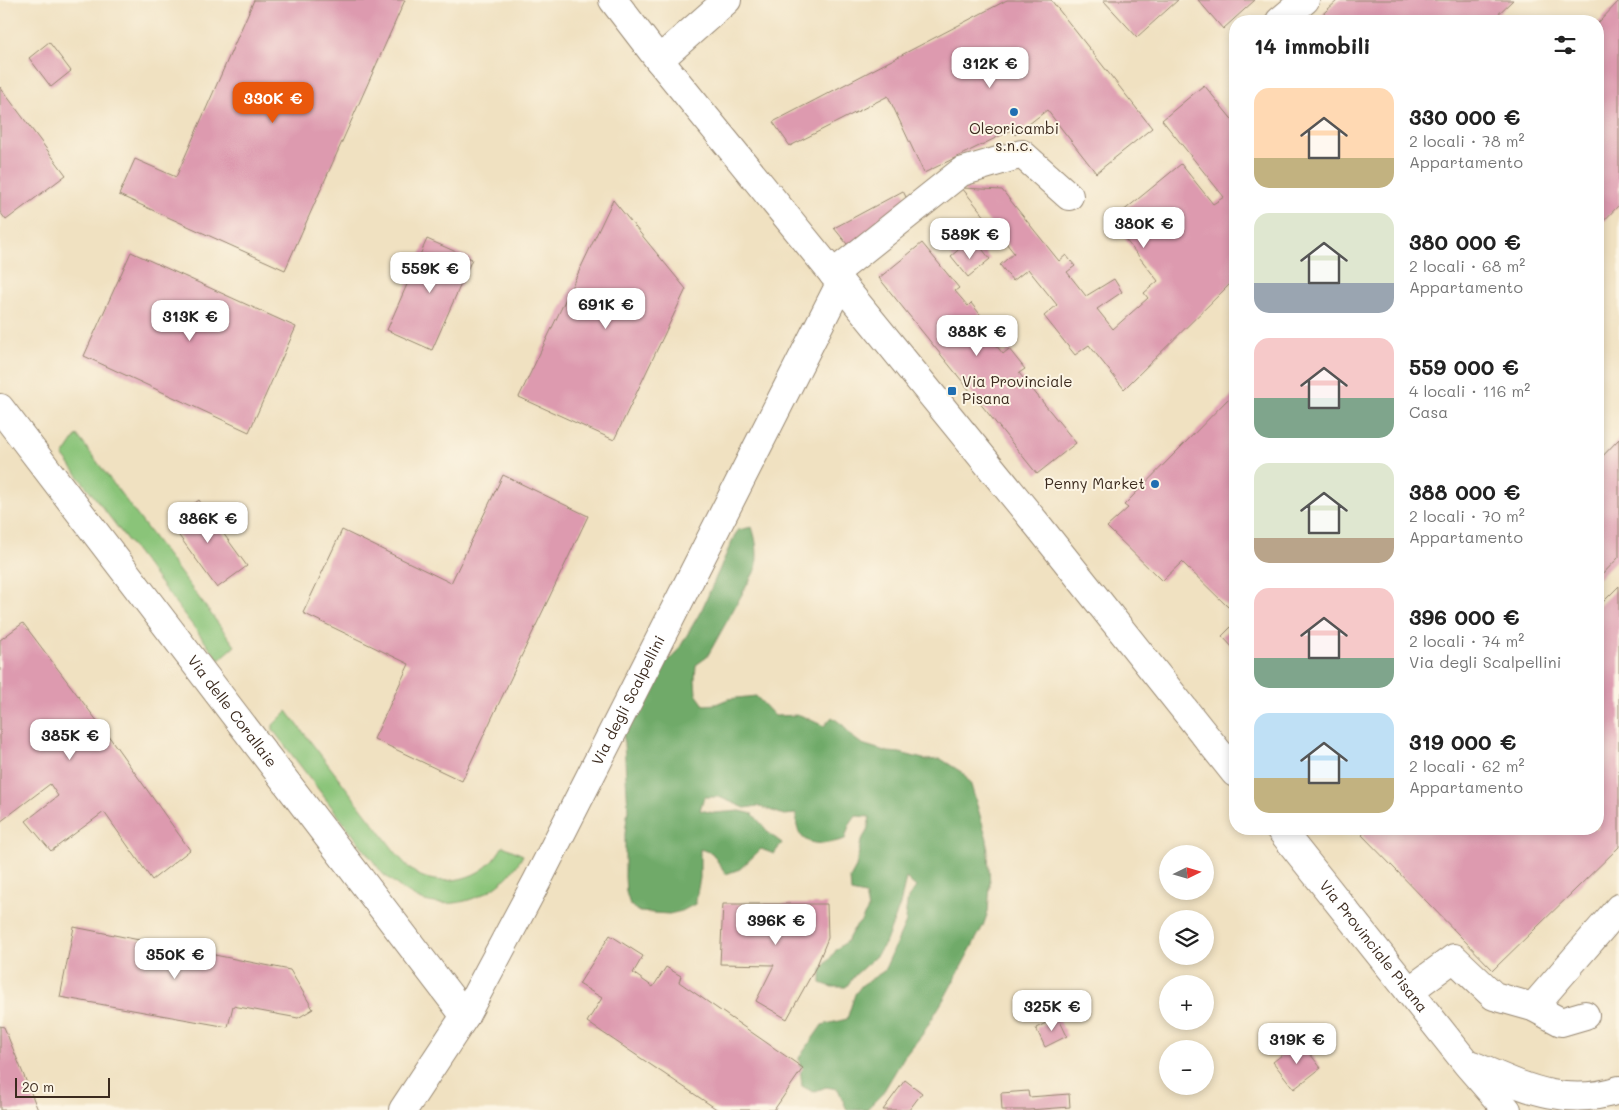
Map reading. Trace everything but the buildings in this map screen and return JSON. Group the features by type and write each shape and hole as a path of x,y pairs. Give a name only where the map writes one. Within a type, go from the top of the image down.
{"street":[{"path":"659,60 727,0"},
{"path":"1287,15 1305,0"},
{"path":"622,3 659,60 1015,497 1229,765"},
{"path":"837,279 961,172 1022,154 1069,196"},
{"name":"Via degli Scalpellini","path":"403,1110 466,1016 548,859 837,279"},
{"name":"Via delle Corallaie","path":"0,408 466,1016"},
{"name":"Via Provinciale Pisana","path":"1285,835 1467,1064 1507,1110"},
{"path":"1533,1007 1619,908"},
{"path":"1409,991 1454,958 1494,996 1533,1007 1560,1022 1585,1015"},
{"name":"Via Provinciale Pisana","path":"1467,1064 1529,1089 1560,1096 1581,1097 1606,1094 1619,1090"},
{"name":"Via Provinciale Pisana","path":"1467,1064 1488,1110"},
{"name":"Via Provinciale Pisana","path":"1467,1064 1522,1110"}],"green space":[{"path":"77,435 235,646 219,660 63,456"},
{"path":"752,527 757,548 756,569 707,657 696,665 696,694 704,705 716,704 728,699 756,696 775,716 800,715 824,726 832,717 862,744 888,752 927,760 941,759 963,773 971,785 987,839 990,884 988,912 983,926 945,997 922,1035 904,1057 882,1094 866,1110 847,1110 838,1089 826,1087 813,1092 802,1086 799,1058 822,1025 847,1019 855,994 862,985 884,971 906,922 908,898 916,887 906,878 900,905 885,944 876,956 855,975 846,987 832,987 821,983 821,970 837,949 847,941 868,909 865,895 851,892 850,878 856,867 861,841 867,831 870,817 856,816 849,826 845,839 817,843 804,839 800,834 796,814 784,815 758,806 745,808 719,797 704,797 700,810 714,813 740,811 753,814 770,834 782,843 774,854 761,849 740,869 726,874 712,853 700,849 700,878 695,904 682,911 669,914 640,912 630,905 626,892 625,834 628,809 623,728 635,705 652,685 666,662 676,654 702,609 738,530"},
{"path":"287,711 400,858 414,872 434,880 444,881 464,878 482,870 495,858 503,846 523,855 515,868 494,888 466,901 437,903 422,900 406,892 383,874 273,730 273,725"}],"place":[{"name":"Oleoricambi s.n.c.","path":"1014,112"},
{"name":"Via Provinciale Pisana","path":"952,391"},
{"name":"Penny Market","path":"1155,484"}]}
